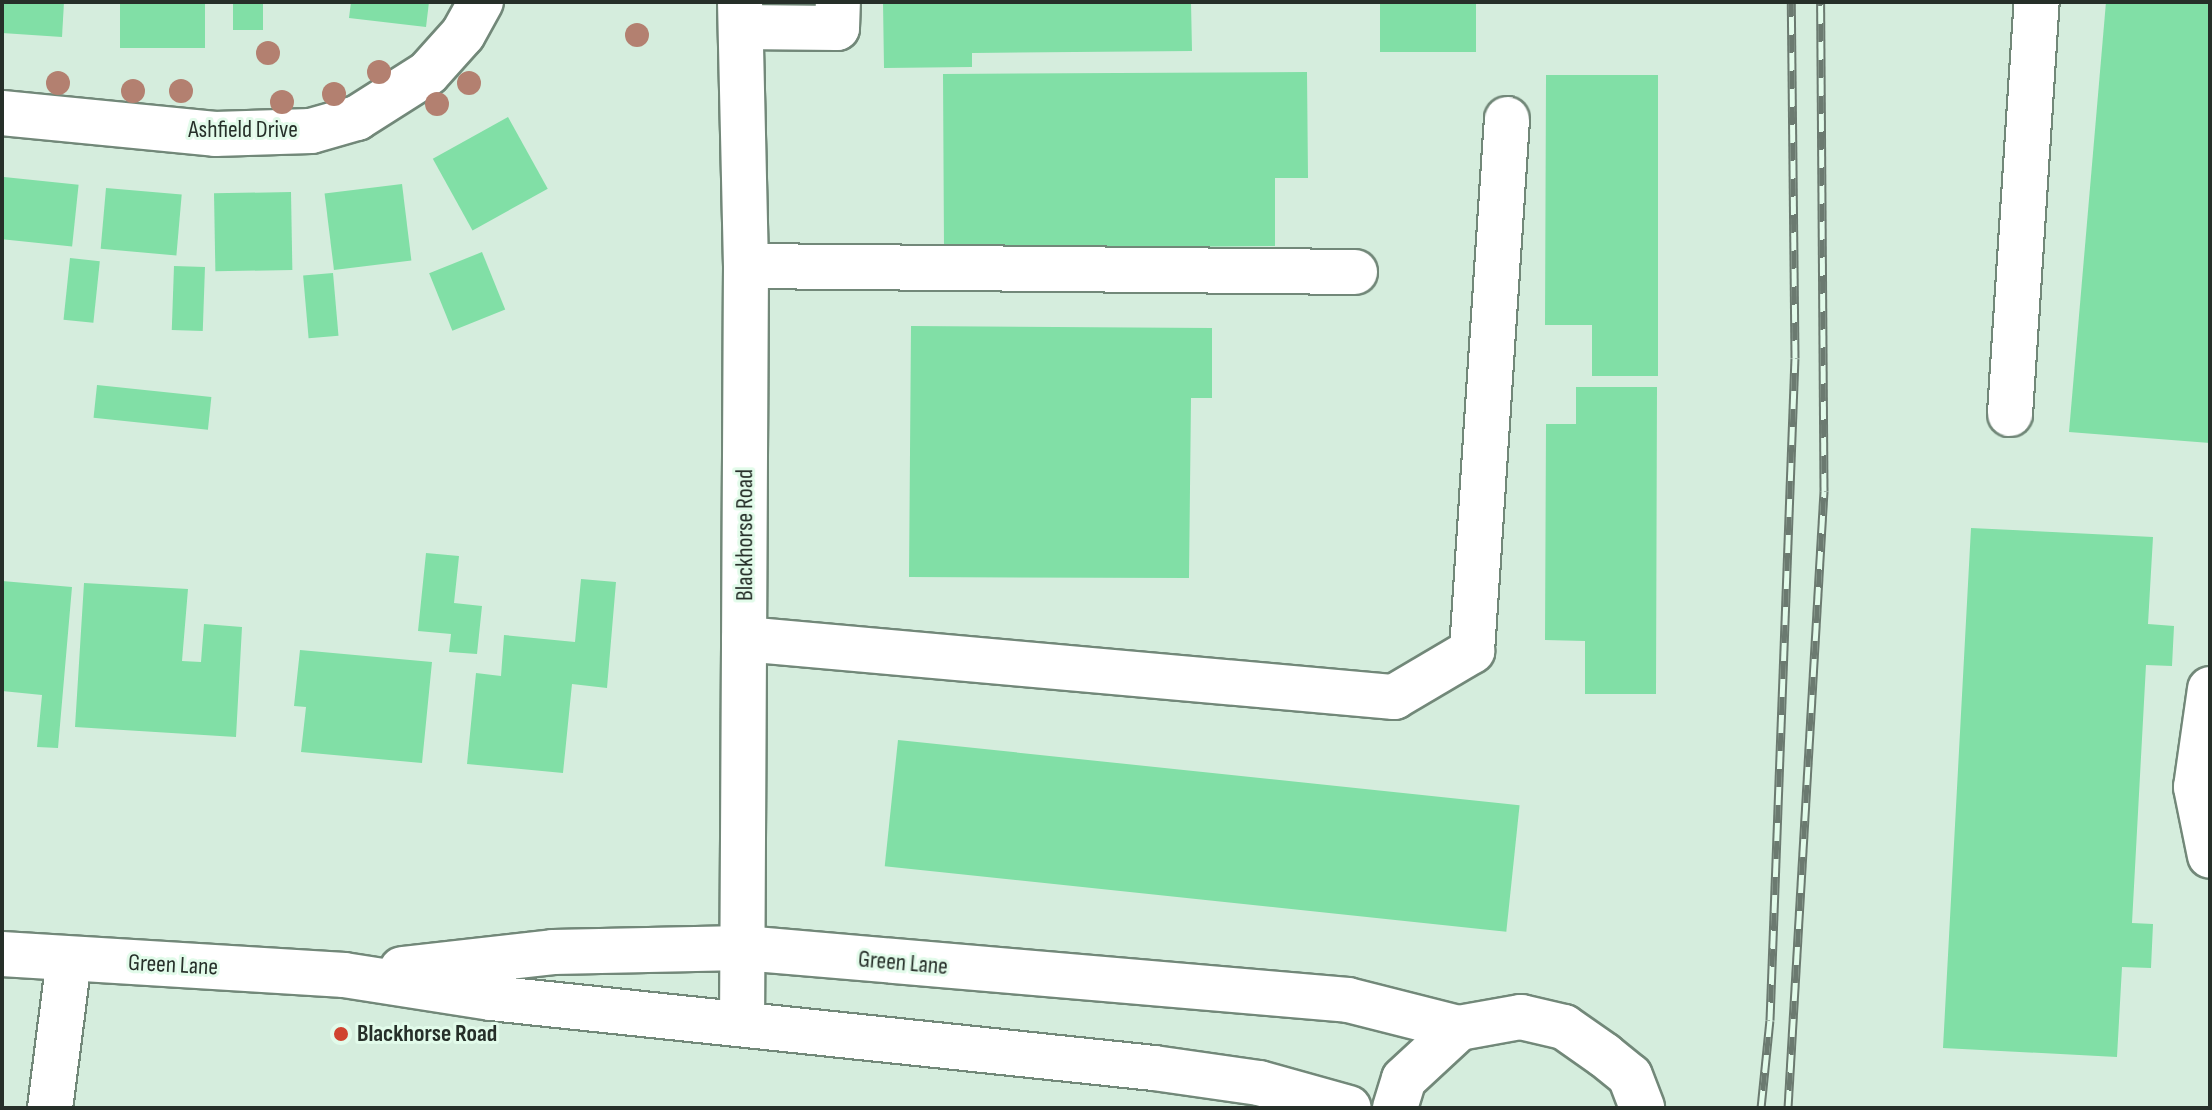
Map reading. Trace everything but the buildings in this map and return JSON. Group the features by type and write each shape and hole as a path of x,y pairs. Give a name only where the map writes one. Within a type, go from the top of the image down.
{"street":[{"name":"Ashfield Drive","path":"2,113 215,134 311,131 357,118 428,73 463,34 481,2"},
{"path":"740,14 837,28 838,2"},
{"path":"2010,414 2037,2"},
{"name":"Blackhorse Road","path":"740,14 746,266 742,1021"},
{"path":"744,639 1394,697 1472,651 1507,119"},
{"path":"746,266 1355,272"},
{"path":"2210,689 2196,787 2210,856"},
{"name":"Green Lane","path":"344,975 553,952 743,948 1348,1000 1459,1028 1521,1017 1564,1027 1630,1076 1642,1108"},
{"name":"Green Lane","path":"2,954 344,975 491,998 742,1021 1154,1068 1259,1083 1349,1108"},
{"path":"50,1108 69,959"},
{"path":"1395,1108 1404,1079 1459,1028"}],"railway":[{"path":"1761,1108 1770,1020 1795,358 1791,2"},
{"path":"1788,1108 1824,491 1821,2"}],"place":[{"name":"Blackhorse Road","path":"341,1034"}]}
